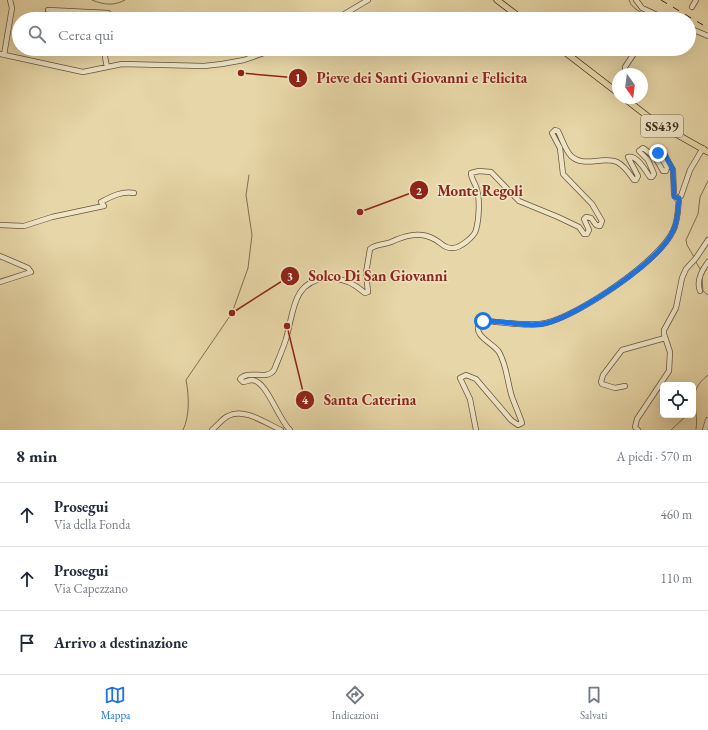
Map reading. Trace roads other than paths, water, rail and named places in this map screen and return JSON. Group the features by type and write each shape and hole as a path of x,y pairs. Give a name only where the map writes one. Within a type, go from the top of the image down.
{"main road":[{"path":"497,0 513,12"},
{"path":"570,56 612,88"},
{"name":"SS439","path":"632,104 655,122 706,150"}],"street":[{"path":"10,0 12,8 2,54 74,71 83,72 122,64 204,66 244,60 255,56"},
{"path":"358,0 361,4"},
{"path":"348,12 368,0"},
{"path":"636,0 642,8 651,12"},
{"path":"692,7 696,0"},
{"path":"48,10 88,12"},
{"path":"696,31 708,36"},
{"path":"105,56 107,67"},
{"path":"625,68 632,56"},
{"path":"290,430 280,419 269,395 260,384 252,380 243,382 240,379 245,375 267,375 273,371 286,339 295,304 302,289 312,281 336,278 353,284 366,293 368,291 366,273 370,249 390,242 401,236 418,235 435,238 445,247 457,247 470,238 476,230 478,192 471,173 479,171 491,172 519,201 558,216 579,227 584,234 587,234 589,230 584,219 586,217 591,218 598,226 602,224 602,221 592,204 563,174 560,148 552,133 555,130 558,131 565,147 574,158 588,162 616,162 627,171 634,180 636,180 638,176 628,157 633,158 643,166 650,177 652,177 654,174 648,160 639,151 643,148 655,157 663,171 666,171 667,167 658,153 662,150 673,170 674,197 679,198"},
{"path":"476,430 470,399 460,378 466,375 476,379 511,420 518,425 522,423 512,397 507,371 495,347 478,333 477,328 479,324 485,321 546,323 587,305 644,263 661,248 674,231 679,198 690,170 706,150"},
{"path":"0,225 24,226 52,217 99,208 104,206 101,202 108,198 125,192 134,193"},
{"path":"638,430 635,427 637,419 669,371 670,352 664,330 676,308 682,278 686,269 696,258 708,240"},
{"path":"0,256 28,268 31,272 0,282"},
{"path":"700,291 700,276 708,262"},
{"path":"625,386 615,388 602,384 601,382 603,375 618,354 628,347 665,338"},
{"path":"212,430 229,415 238,413 248,415 281,430"},
{"path":"705,430 708,420"}],"waterway":[{"path":"92,0 109,4 125,0"},
{"path":"629,0 637,10 642,12"},
{"path":"183,430 187,418 188,405 186,380 232,313 248,268 252,235 246,195 249,175"},
{"path":"694,257 687,245 686,240 698,214 700,197 708,181"},
{"path":"696,262 700,269"},
{"path":"702,278 703,291 708,295"},
{"path":"696,429 697,421 694,400 695,394 701,382 708,375"},
{"path":"671,430 684,418"}],"railway":[{"path":"661,0 681,12"},
{"path":"696,21 708,28"}],"place":[{"name":"Pieve dei Santi Giovanni e Felicita","path":"241,73"},
{"name":"Monte Regoli","path":"360,212"},
{"name":"Solco Di San Giovanni","path":"232,313"},
{"name":"Santa Caterina","path":"287,326"}]}
